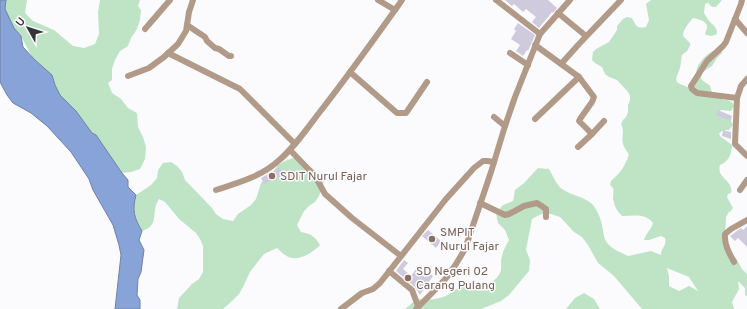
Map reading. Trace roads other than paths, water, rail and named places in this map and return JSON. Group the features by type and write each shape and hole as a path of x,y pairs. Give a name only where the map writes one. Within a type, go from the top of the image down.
{"street":[{"path":"144,29 170,0"},
{"path":"128,76 150,68 178,44 187,25 192,0"},
{"path":"378,0 395,10"},
{"path":"216,190 261,173 277,162 290,150 350,72 402,0"},
{"path":"496,0 540,34"},
{"path":"389,271 412,290 417,308 438,287 456,264 465,249 505,126 535,45 540,34 570,0"},
{"path":"561,64 621,0"},
{"path":"737,98 697,94 691,86 707,61 722,46 742,0"},
{"path":"558,13 586,36"},
{"path":"735,19 747,33"},
{"path":"187,25 205,37 207,41 215,48 220,49 231,56"},
{"path":"535,45 579,77 594,97 579,121 592,134"},
{"path":"168,53 240,89 295,144"},
{"path":"510,53 528,65"},
{"path":"350,72 397,113 406,113 428,82"},
{"path":"535,120 579,77"},
{"path":"747,79 741,86 737,98 735,144 747,156"},
{"path":"494,117 505,126"},
{"path":"578,147 604,121"},
{"path":"290,150 315,176 325,194 352,218 401,256"},
{"path":"341,309 362,293 376,286 446,199 474,168 487,160 494,162"},
{"path":"740,190 747,180"},
{"path":"480,203 505,215 524,206 537,203 546,209 546,217"},
{"path":"734,262 726,246 724,237 725,234 731,229 747,220"}],"water":[{"path":"0,0 6,0 5,9 14,28 21,36 23,47 52,75 60,95 76,111 92,133 96,135 128,180 128,187 136,195 134,214 142,231 139,240 144,250 141,272 138,279 137,295 140,300 140,309 115,309 121,255 119,245 113,225 93,190 89,179 71,152 47,126 31,113 13,103 0,82"}],"place":[{"name":"SDIT Nurul Fajar","path":"272,176"},
{"name":"SMPIT Nurul Fajar","path":"432,239"},
{"name":"SD Negeri 02 Carang Pulang","path":"408,278"}]}
